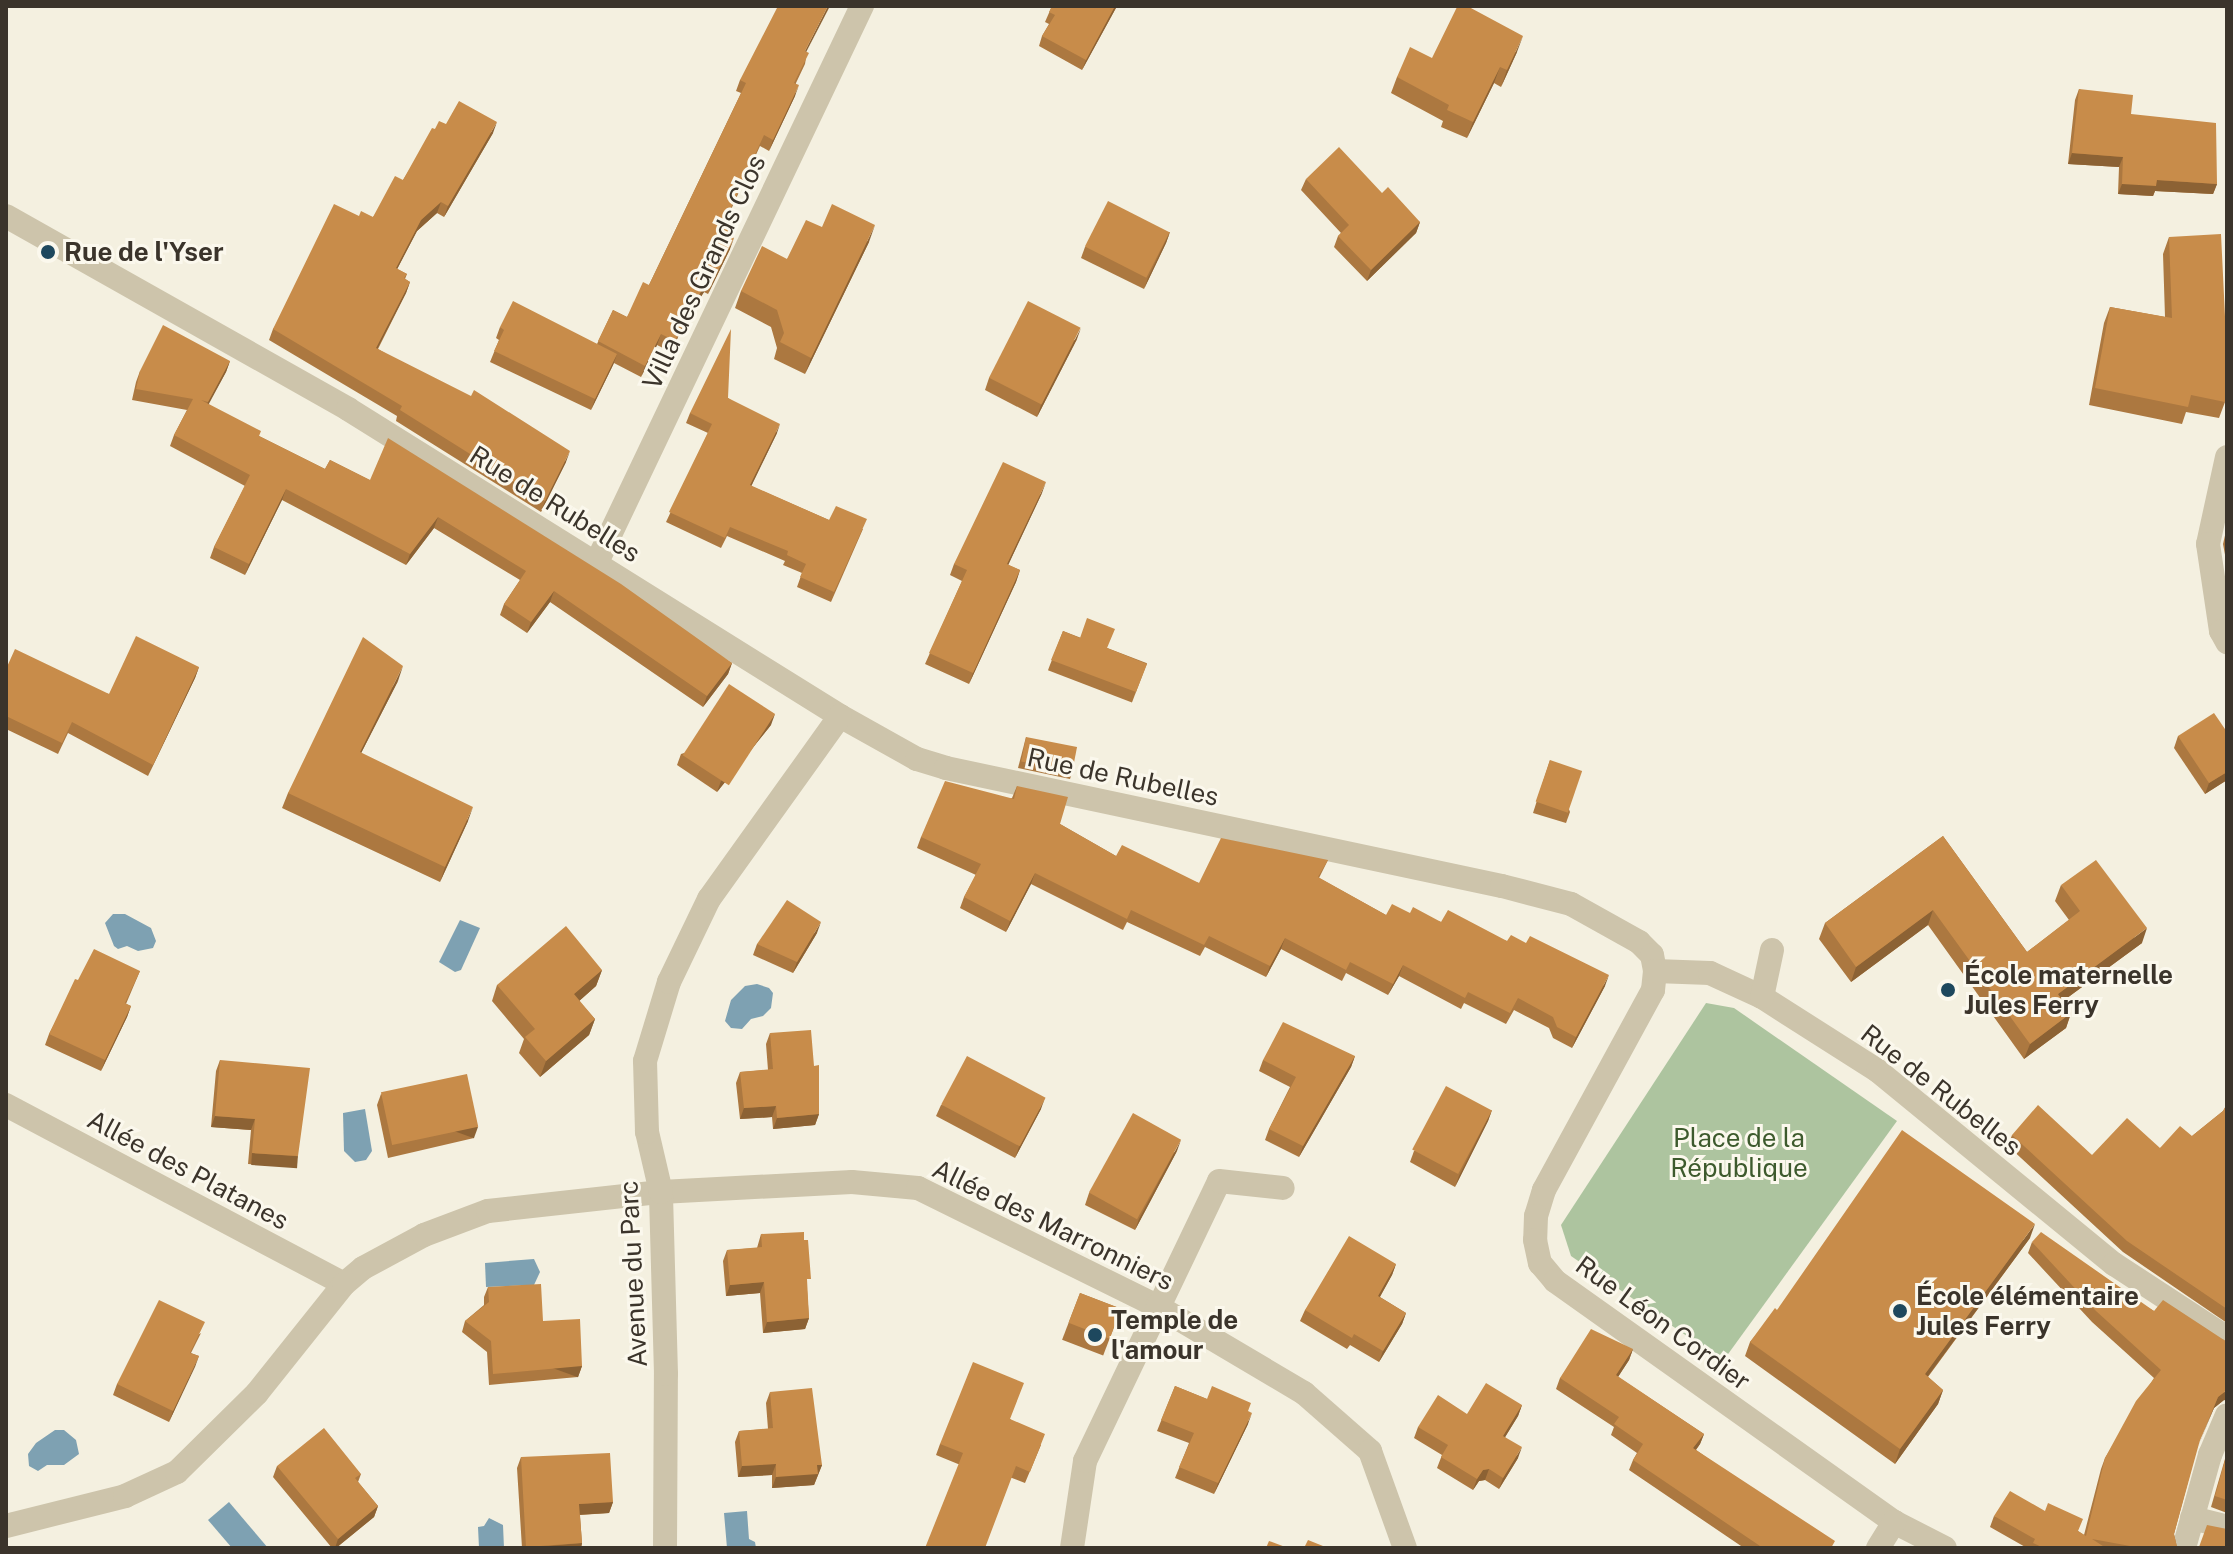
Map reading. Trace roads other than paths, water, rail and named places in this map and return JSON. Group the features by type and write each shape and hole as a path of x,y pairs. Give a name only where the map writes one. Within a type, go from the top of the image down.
{"street":[{"name":"Villa des Grands Clos","path":"597,562 862,6"},
{"name":"Rue de Rubelles","path":"6,216 348,409 840,716 917,759 946,768 1359,854 1571,904 1639,942 1652,955 1655,971 1710,973 1762,997 1878,1071 2114,1264 2227,1338"},
{"path":"2227,457 2208,544 2221,631 2227,642"},
{"name":"Avenue du Parc","path":"665,1548 667,1417 661,1192 647,1132 645,1061 669,982 709,899 840,716"},
{"path":"1762,997 1772,950"},
{"name":"Rue Léon Cordier","path":"1655,971 1653,990 1645,1009 1544,1190 1536,1216 1540,1263 1555,1281 1894,1522 1945,1548"},
{"name":"Allée des Platanes","path":"6,1105 344,1284"},
{"path":"1072,1548 1085,1461 1219,1181 1283,1188"},
{"name":"Allée des Marronniers","path":"6,1526 125,1496 177,1472 257,1393 344,1284 363,1268 424,1235 488,1211 661,1192 852,1182 918,1188 1157,1306 1304,1393 1370,1451 1405,1548"},
{"path":"2184,1548 2210,1455 2227,1415"},
{"path":"2192,1518 2227,1527"},
{"path":"1878,1548 1894,1522"}],"water":[{"path":"113,914 125,914 151,928 156,941 153,948 138,951 127,946 118,949 114,946 105,923"},
{"path":"460,920 480,928 461,970 455,972 439,962"},
{"path":"757,984 773,993 771,1008 763,1016 751,1019 742,1029 731,1028 725,1021 731,1000 745,986"},
{"path":"365,1109 372,1151 366,1160 355,1162 344,1151 343,1113"},
{"path":"534,1259 540,1272 534,1285 486,1287 485,1263"},
{"path":"55,1430 64,1430 76,1440 79,1454 64,1465 47,1465 38,1471 29,1466 28,1454 36,1443"},
{"path":"229,1502 268,1548 232,1548 208,1520"},
{"path":"747,1511 749,1539 755,1542 756,1548 727,1548 724,1513"},
{"path":"489,1518 503,1525 504,1548 479,1548 478,1527 484,1526"}],"place":[{"name":"Rue de l'Yser","path":"48,252"},
{"name":"École maternelle Jules Ferry","path":"1948,990"},
{"name":"École élémentaire Jules Ferry","path":"1900,1311"},
{"name":"Temple de l'amour","path":"1095,1335"}],"park label":[{"name":"Place de la République","path":"1739,1153"}]}
